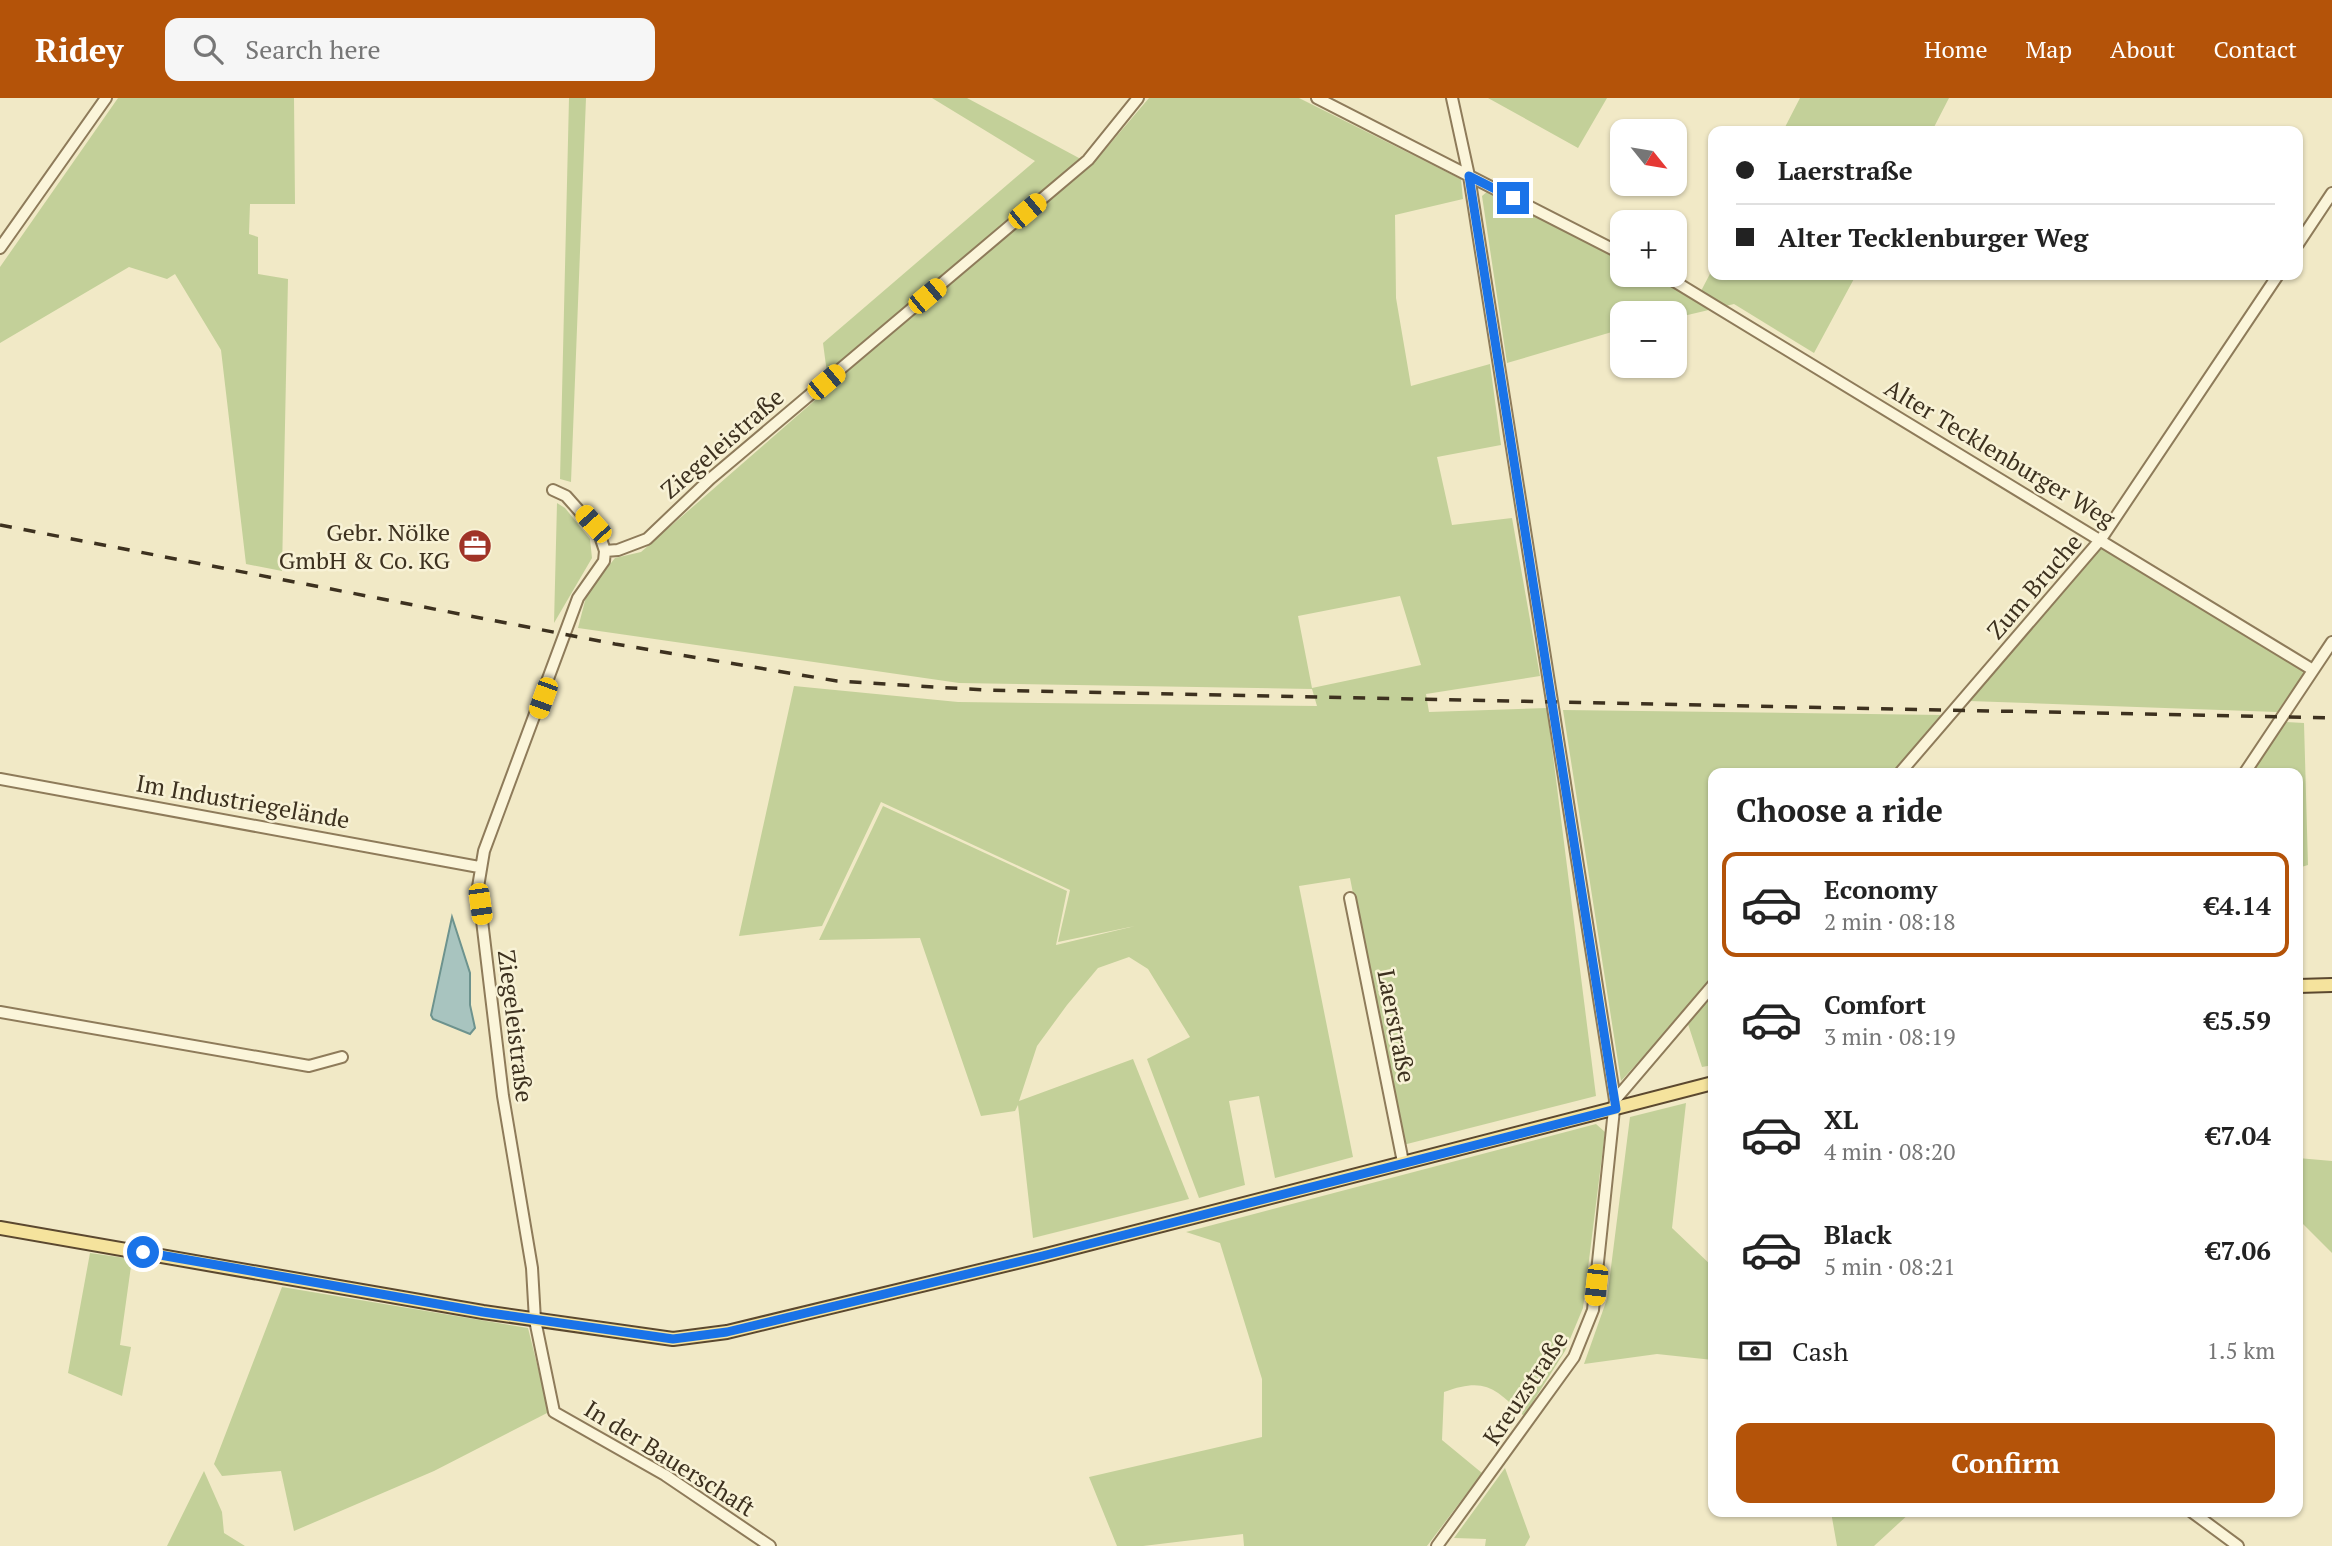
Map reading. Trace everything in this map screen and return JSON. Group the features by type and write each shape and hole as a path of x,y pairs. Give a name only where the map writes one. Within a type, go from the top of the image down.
{"main road":[{"path":"2303,986 2332,985"},
{"path":"0,1228 535,1320 673,1339 727,1332 1042,1256 1616,1104 1708,1084"}],"street":[{"path":"0,248 106,98"},
{"name":"Ziegeleistraße","path":"535,1320 532,1268 502,1083 478,887 479,867 578,598 604,561 605,551 618,550 647,539 710,479 1088,160 1138,98"},
{"path":"1317,98 1610,248"},
{"name":"Kreuzstraße","path":"1437,1546 1574,1357 1585,1336 1593,1310 1616,1104 1469,176 1452,98"},
{"path":"2303,236 2332,193"},
{"name":"Zum Bruche","path":"1904,768 2101,540 2274,280"},
{"name":"Alter Tecklenburger Weg","path":"1684,287 2313,670"},
{"path":"552,490 566,496 593,524 605,551"},
{"path":"2248,768 2332,642"},
{"name":"Im Industriegelände","path":"0,779 479,867"},
{"name":"Laerstraße","path":"1350,898 1403,1162"},
{"path":"1616,1104 1708,991"},
{"path":"0,1012 309,1066 342,1057"},
{"name":"In der Bauerschaft","path":"535,1320 554,1412 665,1475 770,1546"},
{"path":"2199,1517 2238,1546"}],"green space":[{"path":"118,98 294,98 295,204 250,204 249,234 258,237 258,274 288,279 282,571 246,564 221,350 175,274 167,279 129,267 0,343 0,267"},
{"path":"569,98 586,98 571,482 560,479"},
{"path":"932,98 967,98 1092,165 1149,98 1299,98 1461,179 1463,199 1395,215 1396,298 1411,386 1490,364 1501,445 1437,457 1452,525 1512,518 1540,676 1426,694 1429,712 1547,708 1596,1096 1403,1145 1350,878 1299,886 1353,1157 1275,1178 1259,1096 1229,1101 1245,1185 1199,1198 1147,1059 1190,1037 1148,969 1129,957 1098,968 1067,1005 1037,1046 1019,1101 1133,1059 1189,1199 1033,1238 1018,1105 1015,1111 981,1116 920,938 819,940 883,806 1067,891 1056,945 1135,926 1058,942 1070,890 881,802 822,926 739,936 794,686 958,702 1317,706 1312,689 959,683 578,628 587,593 615,558 641,552 829,388 823,343 1035,161","holes":["1400,596 1421,665 1312,688 1298,616"]},
{"path":"1488,98 1607,98 1578,148"},
{"path":"1800,98 1949,98 1935,126 1786,126"},
{"path":"1489,190 1610,253 1610,287 1687,286 1701,291 1708,278 1708,280 1853,280 1814,353 1734,304 1687,315 1687,301 1610,301 1610,333 1507,363 1482,196"},
{"path":"557,503 565,508 590,539 592,558 554,623"},
{"path":"2102,547 2305,672 2277,712 1969,701"},
{"path":"1563,710 1942,715 1896,768 1708,768 1708,985 1621,1081"},
{"path":"2284,722 2304,723 2308,865 2303,866 2303,768 2253,768"},
{"path":"1708,997 1708,1066 1702,1067 1687,1021"},
{"path":"1686,1103 1672,1228 1708,1262 1708,1359 1657,1354 1584,1364 1607,1299 1630,1117"},
{"path":"1596,1124 1605,1132 1583,1308 1565,1351 1524,1416 1505,1398 1489,1388 1470,1385 1444,1392 1442,1440 1482,1473 1427,1546 1244,1546 1243,1534 1143,1546 1117,1546 1089,1477 1262,1437 1262,1379 1220,1243 1186,1232"},
{"path":"2303,1158 2332,1161 2332,1253 2303,1224"},
{"path":"90,1253 132,1259 120,1345 131,1347 122,1396 68,1373"},
{"path":"282,1287 528,1328 549,1412 434,1471 294,1531 281,1471 222,1476 214,1464"},
{"path":"1505,1468 1530,1537 1525,1546 1485,1546 1486,1539 1454,1538"},
{"path":"204,1471 222,1512 224,1533 245,1546 167,1546"},
{"path":"1832,1517 1906,1517 1874,1546 1837,1546"}],"water":[{"path":"452,917 470,973 470,1005 475,1028 470,1034 433,1019 431,1015"}],"railway":[{"path":"0,525 615,644 837,681 984,690 2332,718"}],"place":[{"name":"Gebr. Nölke GmbH & Co. KG","path":"475,546"}],"route":[{"path":"143,1252 573,1327 652,1338 699,1337 769,1323 1042,1256 1616,1109 1469,176 1513,198"}]}
